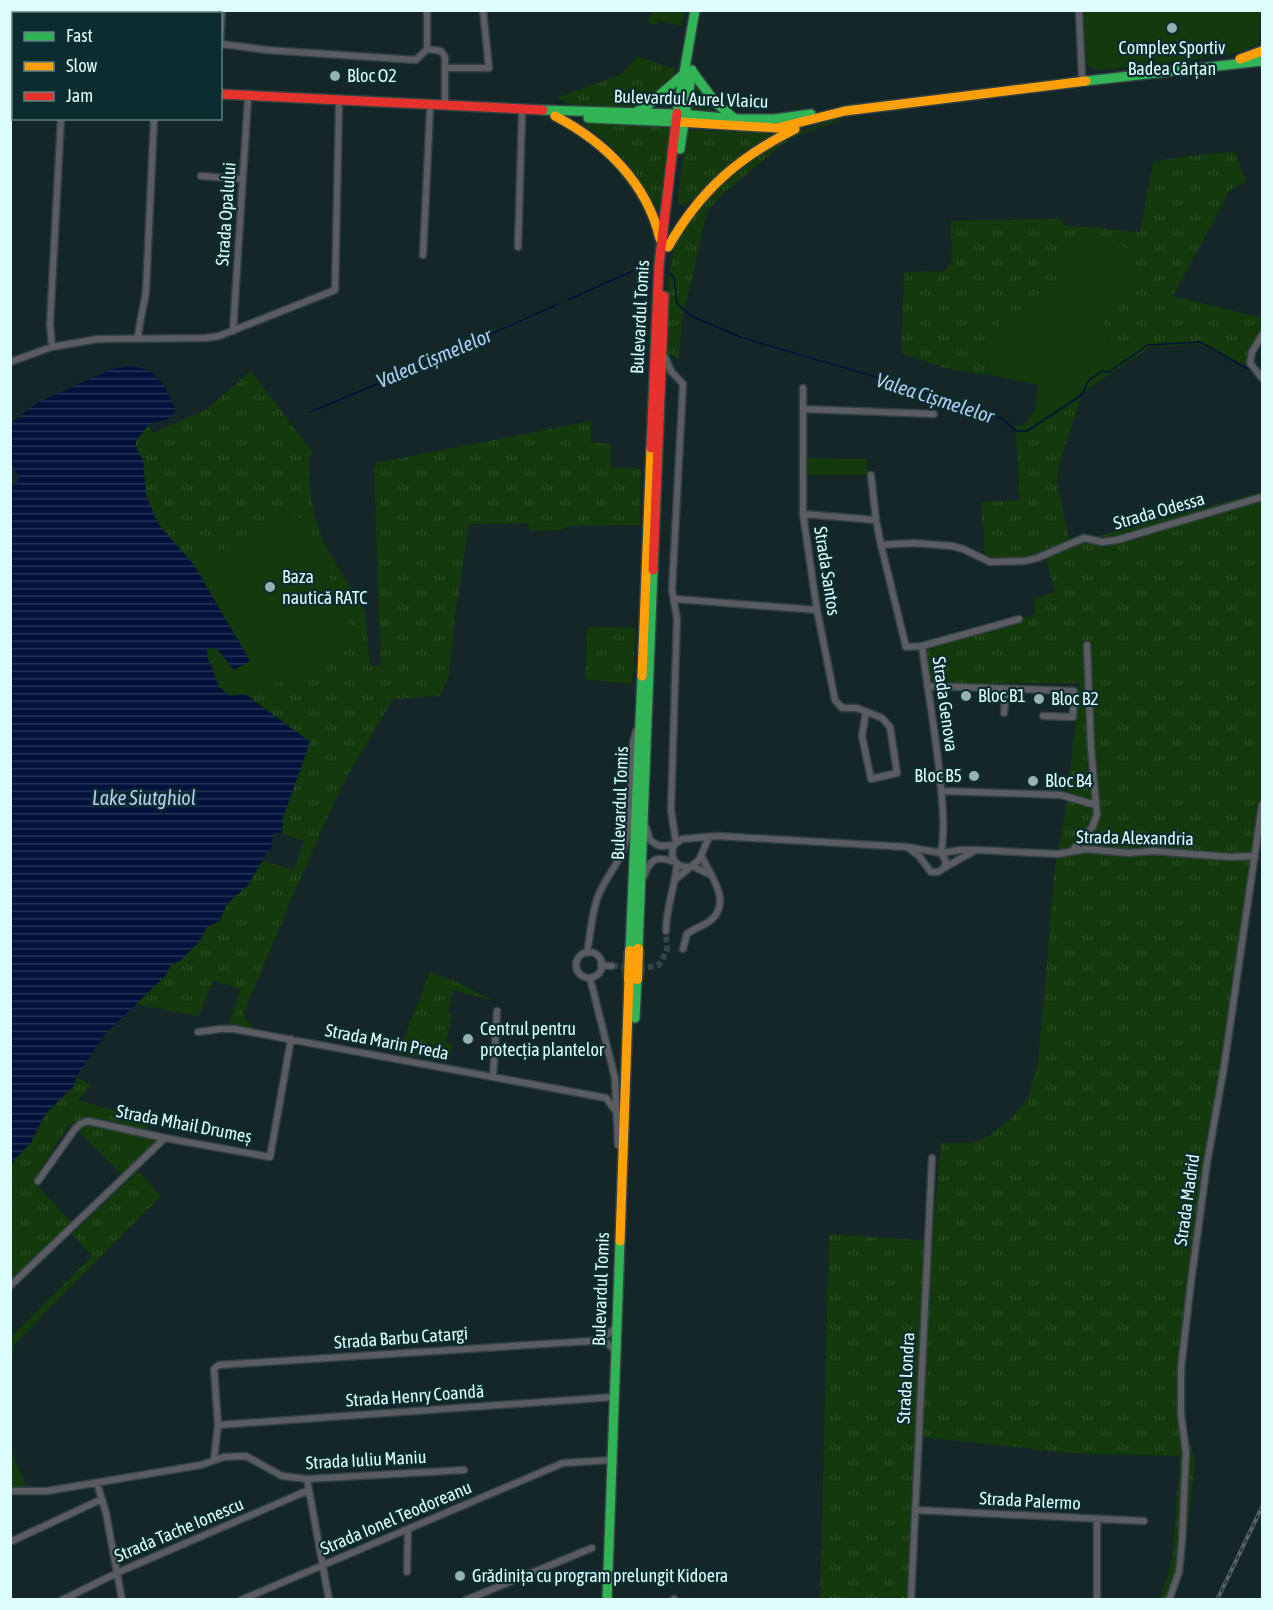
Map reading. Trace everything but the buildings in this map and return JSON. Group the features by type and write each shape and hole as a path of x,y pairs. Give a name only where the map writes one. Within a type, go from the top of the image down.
{"main road":[{"name":"Bulevardul Tomis","path":"614,1599 640,716 656,303 681,118 696,32 696,10"},
{"name":"Bulevardul Aurel Vlaicu","path":"222,95 555,116 774,119 918,95 1241,59 1263,51"},
{"name":"Bulevardul Aurel Vlaicu","path":"222,95 576,112 636,111 777,128 845,111 924,100 1263,61"},
{"path":"636,111 646,107 688,73 715,102 736,119"},
{"path":"555,116 588,135 620,164 639,191 654,220 664,247"},
{"path":"664,247 699,201 750,155 781,136 828,116"},
{"name":"Bulevardul Tomis","path":"634,950 644,821 663,344 664,247"},
{"name":"Bulevardul Tomis","path":"608,1599 621,1188 633,979"}],"street":[{"path":"222,44 267,50 416,60 427,49 427,10"},
{"path":"445,68 489,68 483,10"},
{"path":"1079,10 1082,77"},
{"path":"12,43 12,82"},
{"path":"427,49 441,51 445,57 445,105"},
{"name":"Strada Opalului","path":"233,331 248,98"},
{"path":"10,362 52,347 98,339 206,338 233,331 335,290 339,104"},
{"path":"423,255 430,110"},
{"path":"518,248 522,114"},
{"path":"52,347 50,324 61,120"},
{"path":"138,338 139,327 144,315 146,291 154,120"},
{"path":"201,176 243,179"},
{"path":"1263,335 1252,352 1250,363 1263,378"},
{"path":"663,344 668,367 683,384 672,590 677,619 671,810 675,844 672,855 676,863 676,879 667,912 666,931"},
{"name":"Strada Santos","path":"803,388 803,514 817,610 837,705 866,712"},
{"path":"803,409 934,414"},
{"path":"871,475 881,545"},
{"name":"Strada Odessa","path":"881,545 913,543 952,546 990,562 1025,561 1084,538 1102,542 1117,540 1263,496"},
{"path":"803,514 876,520"},
{"name":"Strada Genova","path":"881,545 904,644 909,648 922,646 938,753 943,843 941,853"},
{"path":"675,599 817,610"},
{"path":"922,646 1019,619"},
{"path":"1073,850 1093,826 1097,814 1091,748 1087,645"},
{"path":"927,686 1074,692 1073,717 1043,716"},
{"path":"1004,713 1005,689"},
{"path":"866,712 882,718 890,727 897,773 871,780 862,736 866,712"},
{"path":"587,952 594,909 626,842 633,743 640,716"},
{"path":"941,791 1060,795 1096,805"},
{"name":"Strada Madrid","path":"1169,1599 1179,1572 1182,1541 1186,1452 1180,1414 1181,1369 1191,1282 1207,1163 1224,1067 1263,805"},
{"path":"644,821 653,844 662,846 675,844 688,838 717,836 907,847 941,853 946,861 944,868"},
{"path":"673,826 698,844 709,874 715,881 720,903 711,920 687,934 683,949"},
{"path":"676,879 699,860 709,837"},
{"path":"907,847 932,872 938,872 978,849"},
{"name":"Strada Alexandria","path":"941,853 978,849 1058,854 1086,849 1129,853 1153,851 1230,857 1255,856"},
{"path":"925,863 926,856 932,852"},
{"path":"641,882 649,864 660,858 709,874"},
{"path":"587,952 595,954 601,965 597,975 590,978 582,976 576,969 579,956 587,952"},
{"path":"601,965 612,966"},
{"path":"590,978 617,1089 621,1188"},
{"path":"493,1077 497,1011"},
{"name":"Strada Marin Preda","path":"198,1032 234,1029 606,1098"},
{"name":"Strada Mhail Drumeș","path":"38,1181 75,1129 88,1121 270,1157 291,1039"},
{"path":"617,1089 606,1098 618,1114"},
{"path":"10,1286 165,1138"},
{"name":"Strada Londra","path":"911,1599 932,1158"},
{"name":"Strada Barbu Catargi","path":"591,1341 608,1334 616,1326"},
{"name":"Strada Barbu Catargi","path":"218,1425 214,1370 219,1365 591,1341 607,1343 615,1350"},
{"name":"Strada Henry Coandă","path":"218,1425 614,1397"},
{"path":"214,1459 218,1425"},
{"name":"Strada Iuliu Maniu","path":"14,1491 47,1491 97,1483 201,1465 224,1457 246,1456 282,1476 307,1479 464,1470"},
{"name":"Strada Ionel Teodoreanu","path":"241,1599 563,1463 612,1460"},
{"path":"307,1479 329,1599"},
{"path":"97,1483 122,1599"},
{"name":"Strada Tache Ionescu","path":"62,1599 309,1490"},
{"path":"10,1542 102,1499"},
{"name":"Strada Palermo","path":"915,1510 1144,1521"},
{"path":"1097,1520 1097,1599"},
{"path":"407,1572 408,1529"},
{"path":"466,1599 592,1548"}],"green space":[{"path":"652,11 685,11 681,26 659,21 657,26 648,22"},
{"name":"Complex Sportiv Badea Cârțan","path":"1083,11 1261,11 1259,45 1232,54 1097,70 1087,65"},
{"path":"638,56 675,69 673,81 641,106 574,106 556,98 620,75"},
{"path":"697,86 713,107 712,110 691,109 694,87"},
{"path":"836,119 839,121 799,135 783,144 725,192 707,211 682,321 679,359 665,351 669,278 675,242 700,204 749,159 801,131"},
{"path":"583,122 673,128 661,213 627,162"},
{"path":"692,130 770,133 771,136 684,206 678,200 686,134"},
{"path":"1234,151 1247,181 1231,189 1173,296 1262,318 1262,338 1243,366 1199,344 1150,347 1104,378 1100,371 1113,362 1104,325 1108,300 1137,249 1062,244 1067,279 1060,295 1033,312 1007,312 999,339 993,340 985,375 945,368 901,353 904,272 945,271 952,260 950,221 1063,219 1063,225 1140,232 1153,163 1166,159"},
{"path":"1062,244 1137,248 1123,302 1108,300 1104,325 1113,362 1100,371 1104,378 1027,431 1016,431 1015,425 1023,426 1035,410 1038,385 986,374 993,339 999,339 1000,314 1032,312 1035,296 1060,295 1067,279"},
{"path":"251,371 313,453 309,459 310,493 316,520 325,545 365,612 370,667 381,665 374,470 376,463 591,421 591,442 611,444 611,467 641,469 640,525 568,526 561,530 531,531 528,523 469,524 454,622 449,676 440,696 393,699 341,787 243,1015 253,1028 229,1024 240,989 213,980 199,1016 135,1004 166,975 170,965 200,941 206,928 219,921 228,902 248,885 263,861 294,870 304,841 282,834 283,818 310,742 245,694 259,692 352,644 351,641 356,639 305,522 292,516 194,565 159,525 146,496 143,460 136,448 136,441 147,425 153,433 206,410"},
{"path":"1082,395 1060,461 1057,483 1069,538 1103,535 1262,492 1262,813 1209,1163 1193,1289 1182,1413 1195,1461 1183,1574 1172,1599 1160,1599 1172,1560 1180,1456 1082,1454 922,1437 911,1599 820,1600 829,1234 932,1241 941,1143 971,1143 988,1136 1013,1117 1027,1100 1038,1063 1055,867 1066,808 1080,683 928,683 923,649 1036,614 1034,599 1055,592 1044,550 1024,557 985,557 981,502 1020,500 1016,431 1027,431"},
{"path":"806,458 867,459 867,475 805,475"},
{"name":"Baza nautică RATC","path":"292,515 305,522 357,639 351,641 353,644 259,692 230,696 219,687 207,655 207,648 217,649 250,661 194,565"},
{"path":"588,627 636,628 632,684 585,679"},
{"path":"430,972 459,983 494,1001 453,990 448,1014 452,1014 446,1043 453,1044 448,1063 444,1055 429,1054 417,1057 398,1053"},
{"path":"76,1077 92,1085 78,1100 151,1121 146,1129 160,1134 158,1139 122,1174 70,1123 33,1181 71,1222 11,1279 11,1164 31,1142 46,1113 75,1085"},
{"path":"138,1171 161,1196 14,1346 11,1363 11,1337 92,1256 72,1234"},
{"path":"10,1439 12,1450 26,1486 11,1486"}],"water":[{"name":"Lake Siutghiol","path":"139,367 154,374 164,386 176,410 169,419 149,424 136,441 136,448 143,460 146,496 159,525 194,565 250,661 234,670 217,649 207,648 207,655 219,687 230,696 245,694 310,742 283,818 282,834 276,832 273,834 271,849 248,885 228,903 219,921 206,928 200,941 180,961 170,965 166,975 105,1034 76,1077 75,1085 46,1113 31,1142 11,1164 10,488 17,483 18,477 11,463 11,427 12,422 39,402 112,369"}],"waterway":[{"name":"Valea Cișmelelor","path":"568,300 641,267 649,267"},
{"name":"Valea Cișmelelor","path":"670,273 674,278 677,303 691,316 743,338 917,389 960,407 1002,419 1016,431 1027,431 1082,395 1089,380 1102,371 1109,372 1148,345 1200,342 1250,370 1258,377"},
{"name":"Valea Cișmelelor","path":"310,412 411,370 558,304"}],"tunnel":[{"path":"612,966 645,968 659,965 667,951 666,931"}],"railway":[{"path":"1217,1600 1262,1507"}],"traffic: fast":[{"path":"677,113 695,10"},
{"path":"1086,81 1262,61"},
{"path":"680,149 692,70"},
{"path":"692,71 715,102 735,119"},
{"path":"636,112 646,107 684,74"},
{"path":"543,110 677,114"},
{"path":"681,114 736,119 774,119 811,114"},
{"path":"588,118 676,122"},
{"path":"638,949 653,570"},
{"path":"630,951 642,676"},
{"path":"635,1018 637,979"},
{"path":"607,1600 620,1241"}],"traffic: slow":[{"path":"1240,59 1262,51"},
{"path":"679,122 777,128 845,111 1086,81"},
{"path":"555,116 591,138 621,166 645,200 660,239"},
{"path":"668,247 693,209 722,178 755,152 795,129"},
{"path":"642,676 651,448"},
{"path":"637,979 638,949"},
{"path":"629,979 630,951"},
{"path":"620,1241 629,979"}],"traffic: jam":[{"path":"222,94 543,110"},
{"path":"651,448 659,265 677,113"},
{"path":"653,570 664,296"}],"place":[{"name":"Complex Sportiv Badea Cârțan","path":"1172,28"},
{"name":"Bloc O2","path":"335,76"},
{"name":"Baza nautică RATC","path":"270,587"},
{"name":"Bloc B1","path":"966,696"},
{"name":"Bloc B2","path":"1039,699"},
{"name":"Bloc B5","path":"974,776"},
{"name":"Bloc B4","path":"1033,781"},
{"name":"Centrul pentru protecția plantelor","path":"468,1039"},
{"name":"Grădinița cu program prelungit Kidoera","path":"460,1576"}]}
